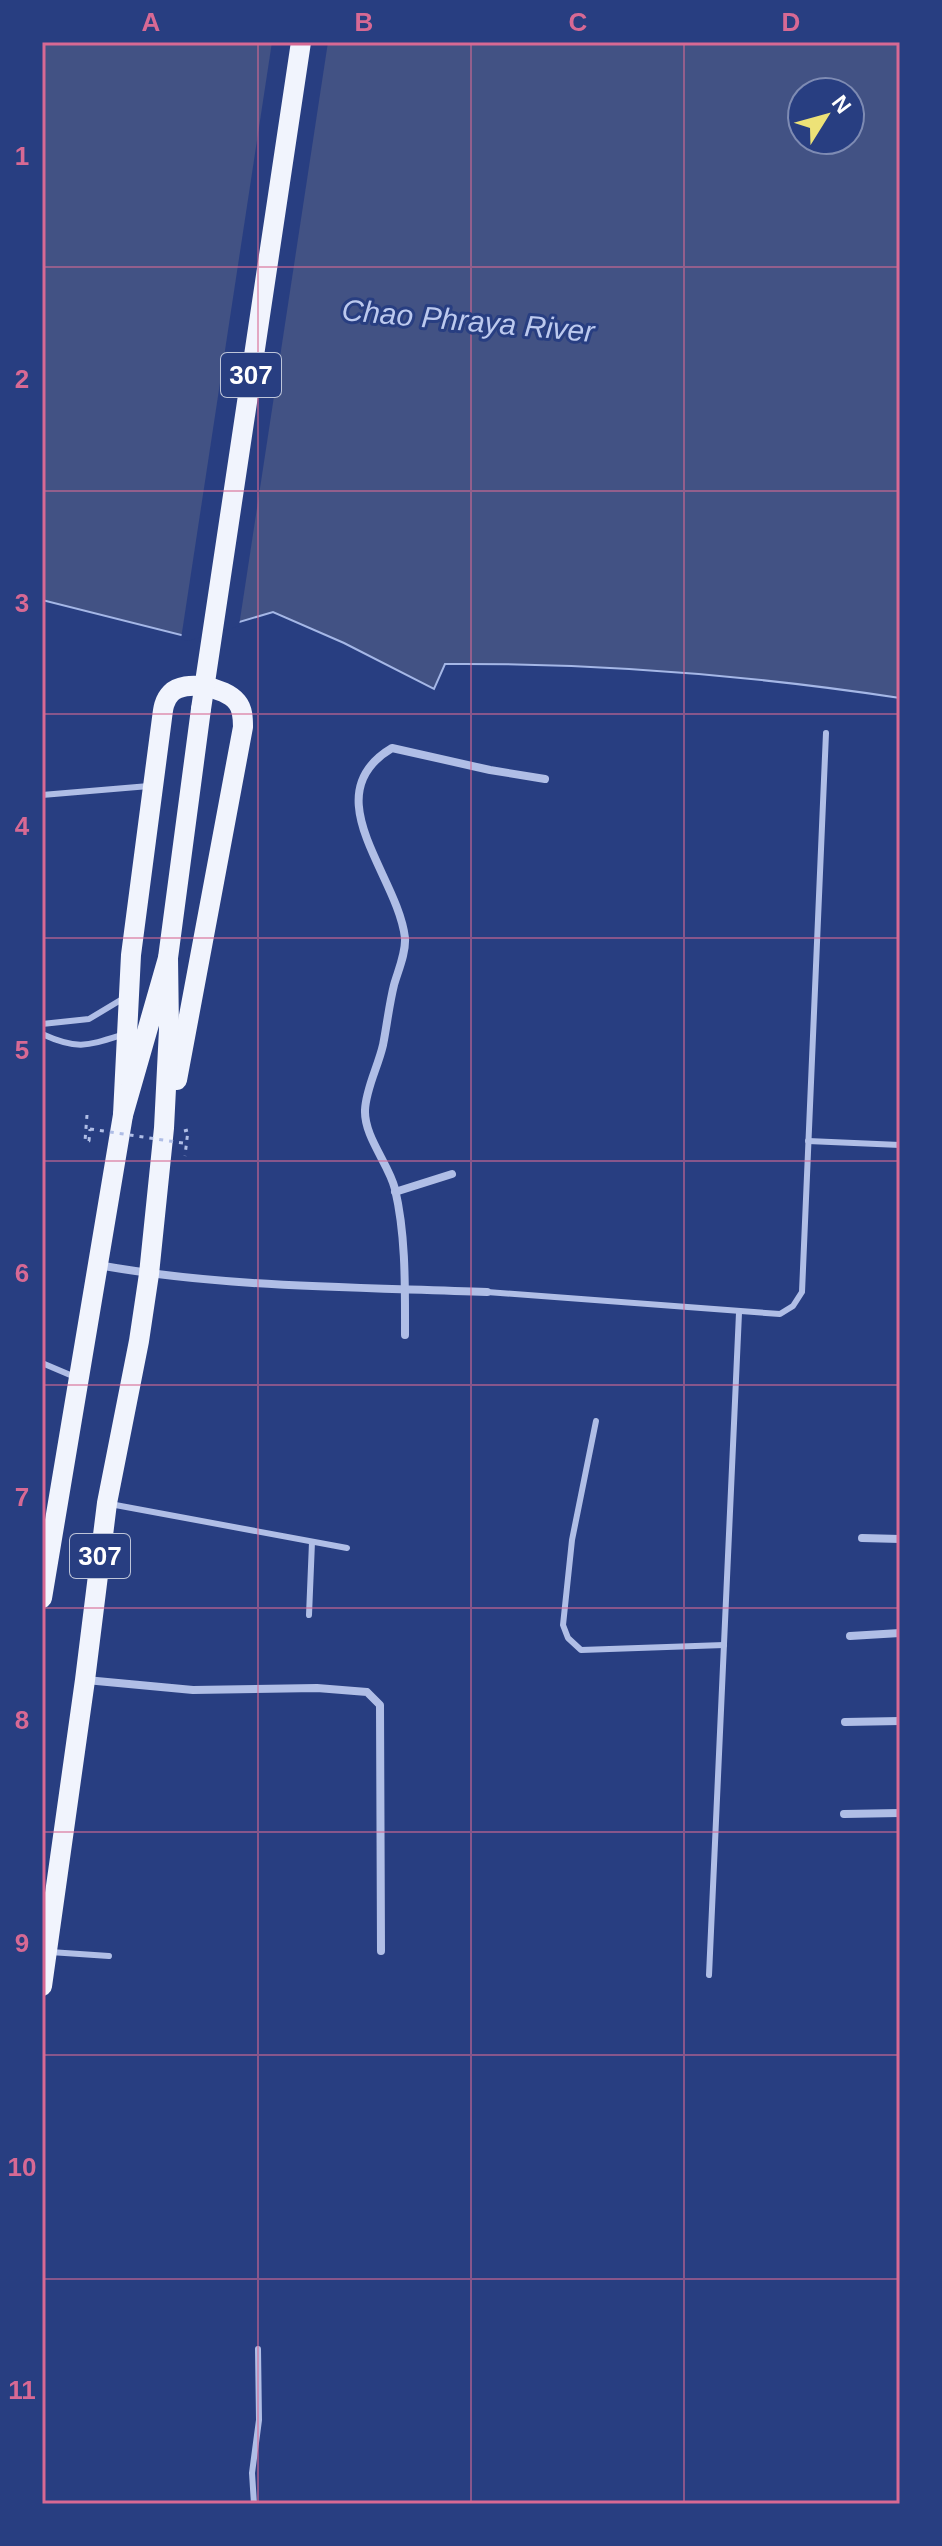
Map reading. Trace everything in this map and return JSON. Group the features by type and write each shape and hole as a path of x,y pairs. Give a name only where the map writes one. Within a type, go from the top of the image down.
{"main road":[{"name":"307","path":"42,1986 107,1503 149,1274 164,1128 169,1029 168,958 201,709 301,42"},
{"path":"123,1115 125,1034 138,891 165,701 172,691 194,685 234,699 243,716 237,768 180,1064 164,1128"},
{"name":"307","path":"42,1598 123,1115 168,958"}],"street":[{"path":"405,1335 405,1288 395,1192 365,1113 405,942 402,922 368,842 357,805 363,774 374,759 392,748 545,779"},
{"path":"395,1192 452,1174"},
{"path":"96,1265 149,1274 263,1285 487,1292"},
{"path":"862,1538 900,1539"},
{"path":"850,1636 900,1633"},
{"path":"85,1680 193,1690 317,1688 367,1692 375,1698 380,1705 381,1951"},
{"path":"845,1722 900,1721"},
{"path":"844,1814 900,1813"}],"lane":[{"path":"487,1292 780,1314 793,1306 802,1292 826,733"},
{"path":"42,795 152,786"},
{"path":"42,1024 89,1019 128,995"},
{"path":"42,1034 83,1047 125,1034"},
{"path":"808,1141 900,1145"},
{"path":"709,1975 739,1313"},
{"path":"42,1363 77,1378"},
{"path":"596,1421 572,1540 563,1625 568,1638 581,1650 724,1645"},
{"path":"107,1503 347,1548"},
{"path":"309,1615 312,1542"},
{"path":"47,1952 109,1956"},
{"path":"254,2504 252,2473 259,2420 258,2349"}],"path":[{"path":"87,1115 85,1141 89,1141 90,1129 183,1143 185,1129 188,1130 185,1156"}],"water":[{"name":"Chao Phraya River","path":"42,42 900,42 900,698 673,672 502,664 445,664 434,689 344,643 273,612 189,637 42,600"}],"pier":[{"path":"272,42 328,42 239,626 188,641 181,639"}]}
